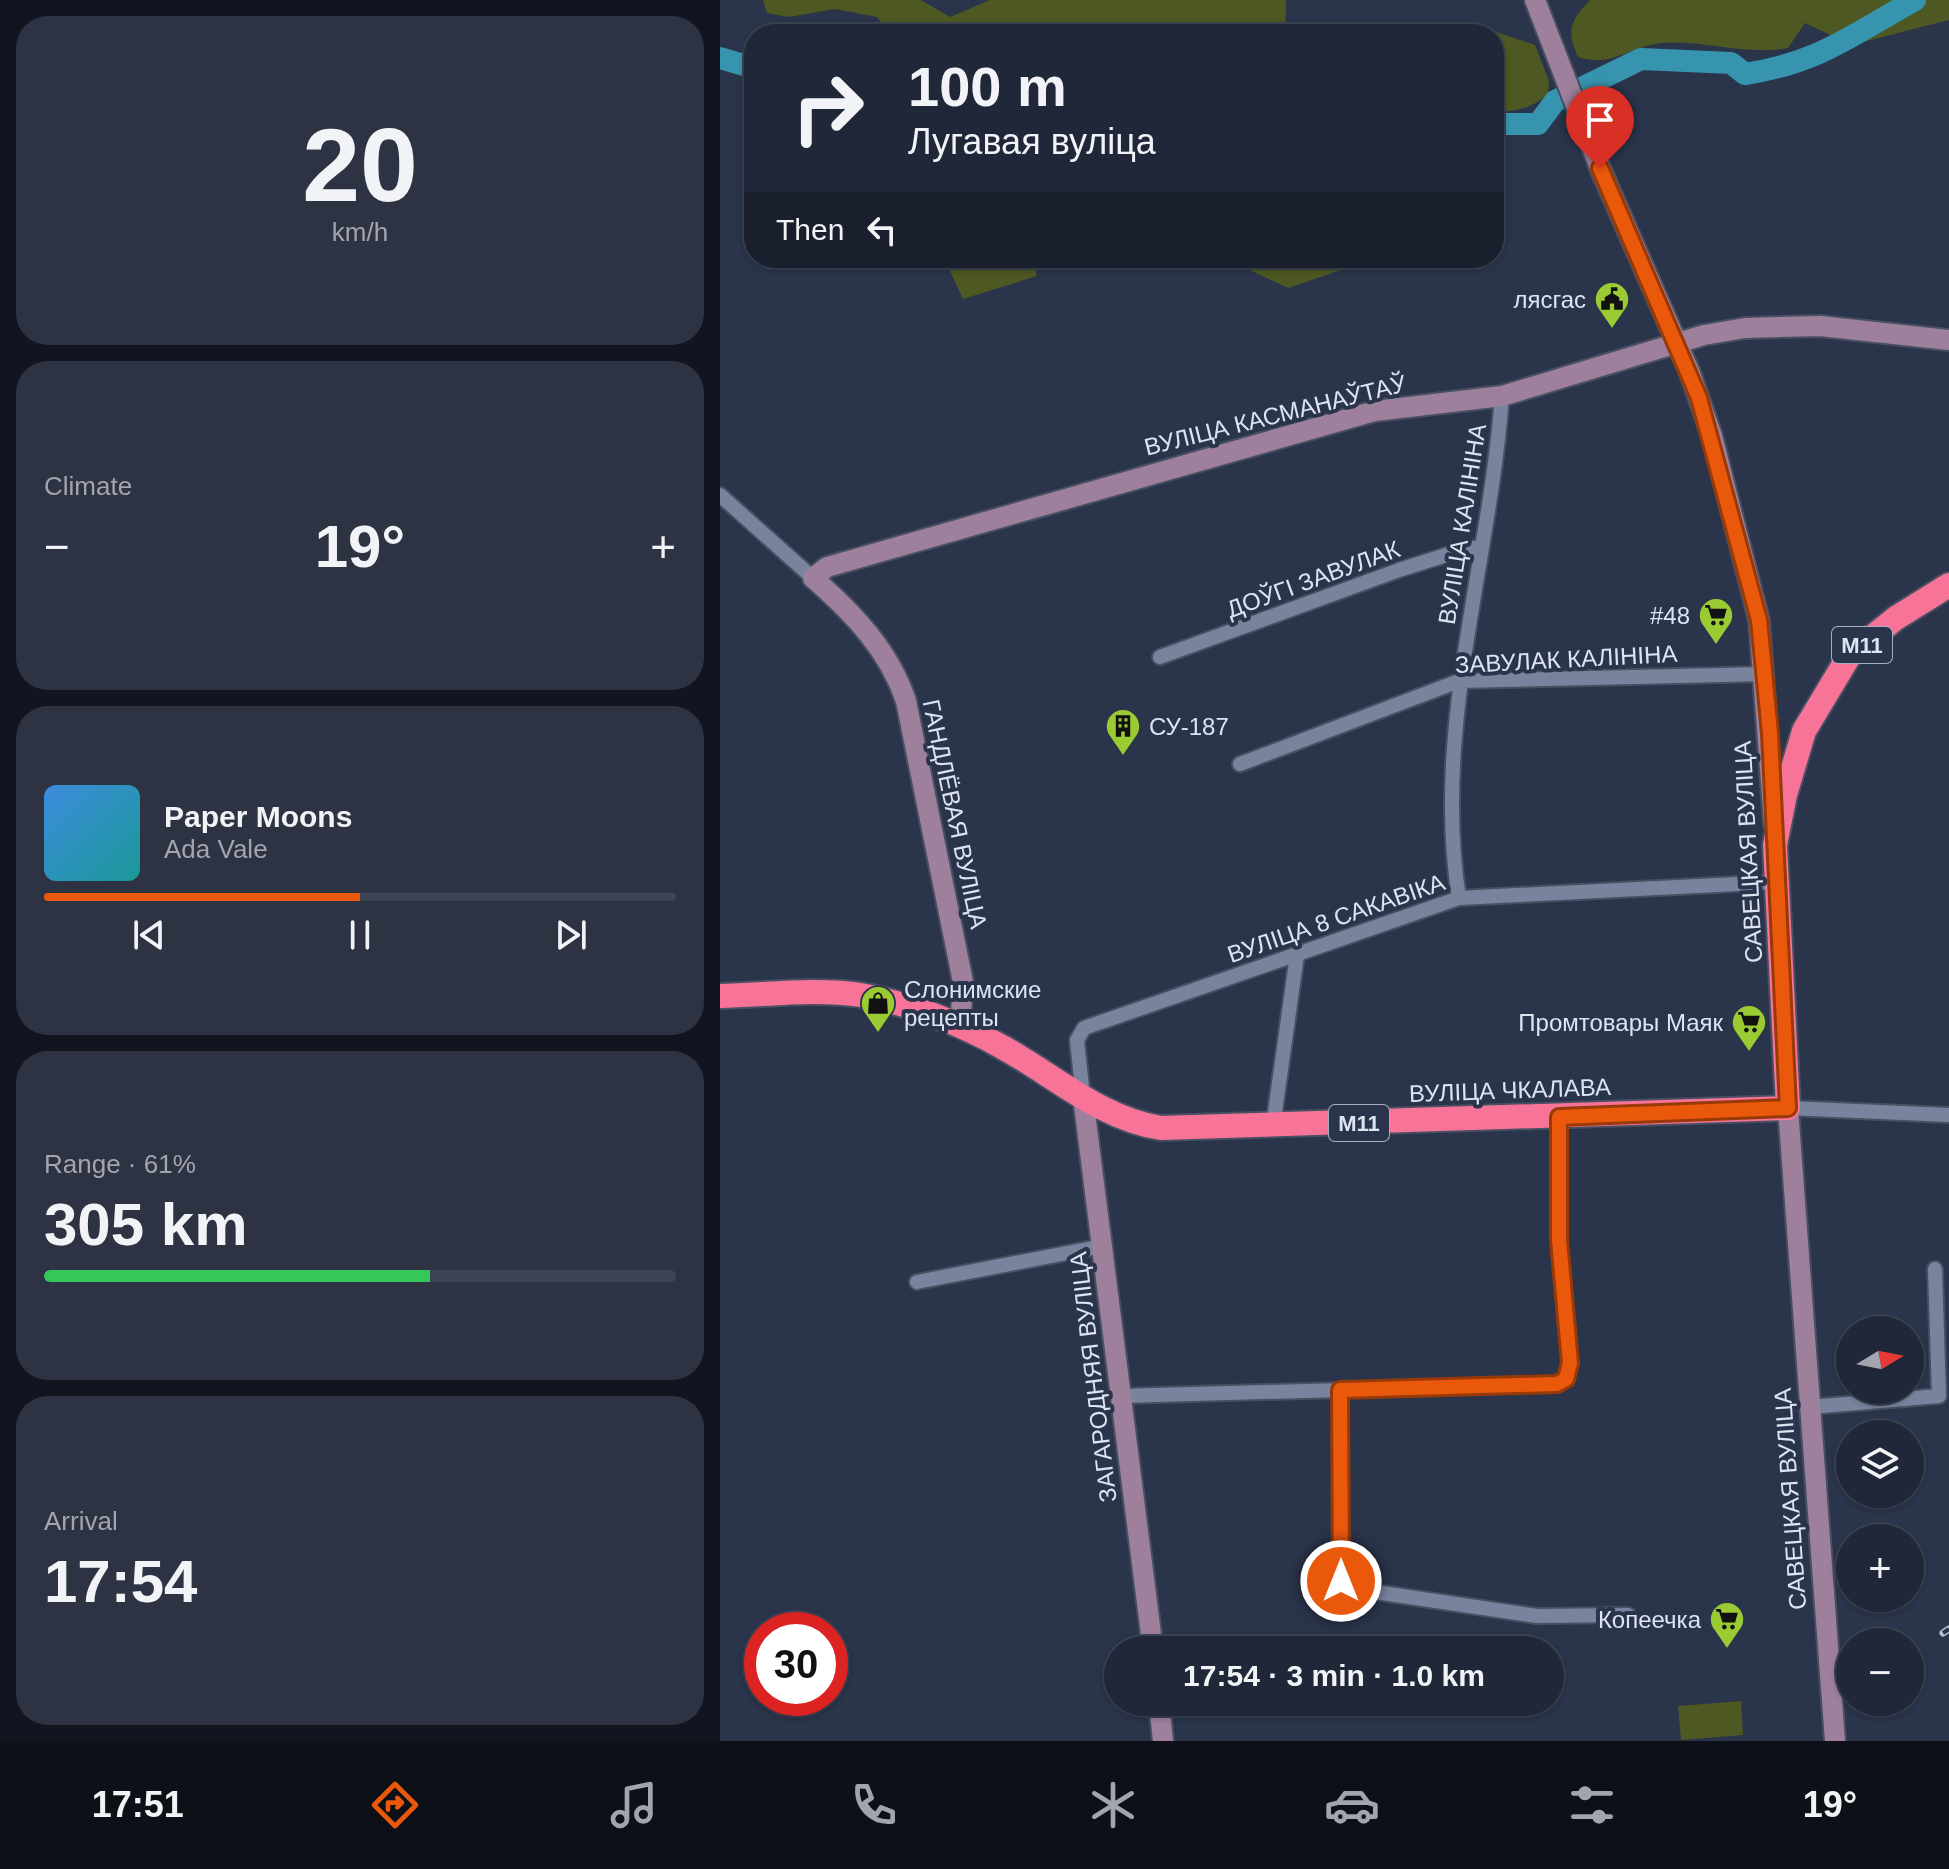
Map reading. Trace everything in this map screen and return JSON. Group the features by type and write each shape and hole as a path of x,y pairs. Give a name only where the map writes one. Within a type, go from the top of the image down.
{"highway":[{"name":"М11","path":"1775,845 1785,795 1804,731 1835,673 1849,656 1896,618 1949,585"},
{"name":"САВЕЦКАЯ ВУЛІЦА","path":"1775,845 1788,1108"},
{"name":"ВУЛІЦА ЧКАЛАВА","path":"720,996 860,995 903,1005 1003,1047 1118,1118 1161,1128 1788,1108"}],"street":[{"name":"САВЕЦКАЯ ВУЛІЦА","path":"1535,0 1600,168 1712,436 1759,620 1770,733 1775,845"},
{"name":"ВУЛІЦА КАСМАНАЎТАЎ","path":"813,578 835,563 1375,411 1502,396 1675,343 1745,328 1820,326 1949,340"},
{"name":"ВУЛІЦА КАЛІНІНА","path":"1459,898 1455,874 1455,786 1459,681 1482,548 1502,396"},
{"name":"ГАНДЛЁВАЯ ВУЛІЦА","path":"720,495 843,604 877,643 902,689 963,982 961,1013 956,1025"},
{"name":"ДОЎГІ ЗАВУЛАК","path":"1160,657 1399,570 1468,548 1482,548"},
{"name":"ЗАВУЛАК КАЛІНІНА","path":"1240,764 1459,681 1765,674"},
{"path":"1770,733 1804,731"},
{"name":"ВУЛІЦА 8 САКАВІКА","path":"1083,1097 1077,1040 1084,1028 1459,898 1777,882"},
{"path":"1273,1126 1297,955"},
{"name":"ЗАГАРОДНЯЯ ВУЛІЦА","path":"1083,1097 1151,1636"},
{"name":"САВЕЦКАЯ ВУЛІЦА","path":"1788,1108 1835,1741"},
{"name":"ВУЛІЦА ЧКАЛАВА","path":"1788,1108 1949,1115"},
{"path":"1121,1396 1557,1384 1566,1379 1570,1363 1559,1240 1559,1117"},
{"path":"917,1282 1103,1246"},
{"path":"1811,1407 1939,1396 1935,1269"},
{"path":"1340,1390 1341,1581 1348,1588 1537,1616 1628,1615"},
{"path":"1160,1716 1163,1741"}],"green space":[{"path":"763,0 921,0 950,17 990,0 1286,0 1285,24 882,24 877,17 835,9 789,17 767,13"},
{"path":"1590,0 1949,0 1949,20 1851,45 1805,23 1788,48 1756,50 1662,43 1611,58 1590,60 1578,57 1571,33 1574,20"},
{"path":"1504,34 1535,45 1549,81 1548,94 1536,103 1504,111"},
{"path":"949,268 1035,268 1037,276 963,299"},
{"path":"1250,268 1347,268 1288,288"},
{"path":"1741,1701 1743,1735 1681,1740 1678,1706"}],"waterway":[{"path":"1504,124 1538,124 1555,101 1641,59 1731,63 1745,74 1794,63 1834,46 1915,0"},
{"path":"720,58 744,65"}],"railway":[{"path":"1943,1633 1949,1629"}],"place":[{"name":"лясгас","path":"1612,330"},
{"name":"#48","path":"1716,646"},
{"name":"СУ-187","path":"1123,757"},
{"name":"Слонимские рецепты","path":"878,1034"},
{"name":"Промтовары Маяк","path":"1749,1053"},
{"name":"Копеечка","path":"1727,1650"}],"route":[{"path":"1341,1581 1340,1390 1557,1384 1566,1379 1570,1363 1559,1240 1559,1117 1788,1108 1770,733 1759,620 1712,436 1699,398 1600,168"}]}
